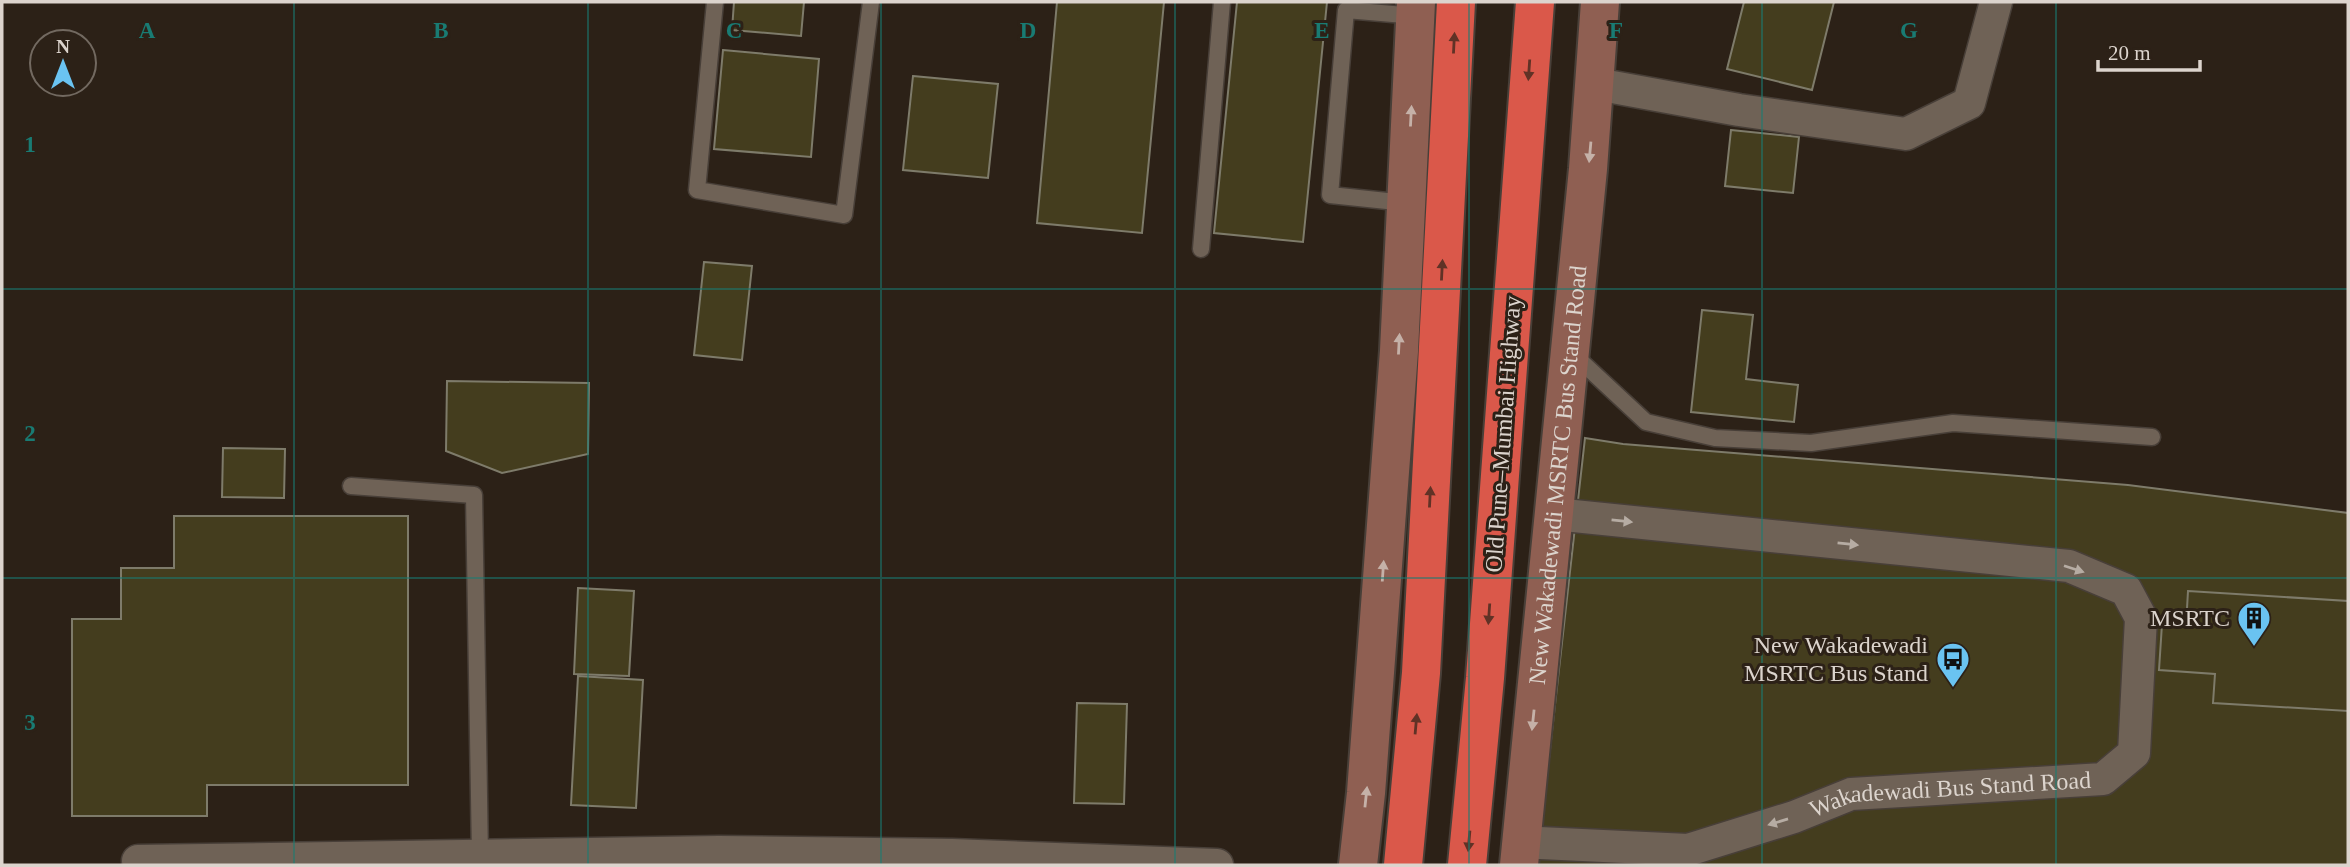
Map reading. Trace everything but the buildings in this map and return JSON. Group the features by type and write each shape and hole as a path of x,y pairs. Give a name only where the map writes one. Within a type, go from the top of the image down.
{"highway":[{"path":"1403,865 1421,673 1456,2"},
{"name":"Old Pune–Mumbai Highway","path":"1467,865 1485,678 1535,2"}],"street":[{"name":"New Wakadewadi MSRTC Bus Stand Road","path":"1520,854 1596,84 1600,2"},
{"path":"1596,84 1739,110 1906,134 1969,103 1996,2"},
{"path":"1358,865 1366,793 1397,379 1416,9"},
{"name":"Wakadewadi Bus Stand Road","path":"1520,854 1688,850 1794,817 1850,794 2103,779 2134,753 2141,618 2126,590 2068,566 1554,514"},
{"path":"138,861 480,856 600,860 719,852 953,855 1217,865"}],"lane":[{"path":"715,2 697,190 844,215 871,2"},
{"path":"1201,249 1222,2"},
{"path":"1406,203 1330,195 1346,10 1416,9"},
{"path":"1570,352 1646,422 1714,438 1811,443 1952,423 2152,437"},
{"path":"351,486 474,495 480,856"}],"place":[{"name":"MSRTC","path":"2254,648"},
{"name":"New Wakadewadi MSRTC Bus Stand","path":"1953,689"}]}
